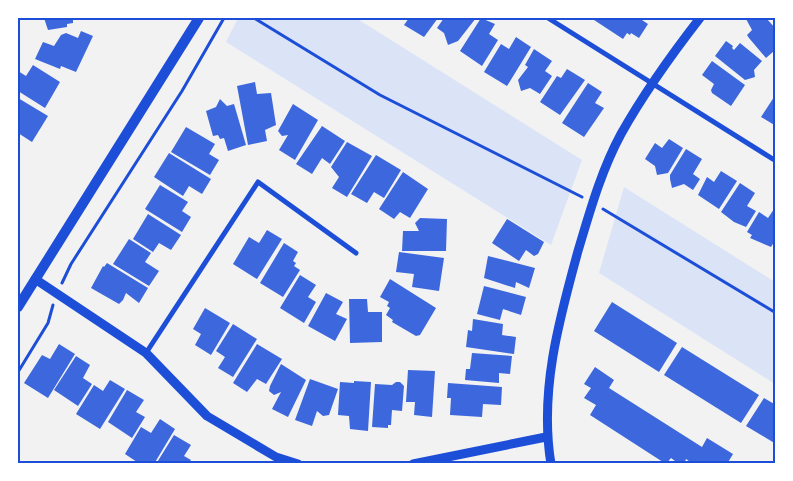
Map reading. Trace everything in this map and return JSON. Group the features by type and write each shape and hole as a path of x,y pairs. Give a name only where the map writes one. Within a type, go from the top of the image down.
{"main road":[{"path":"18,307 199,18"}],"street":[{"path":"548,18 776,160"},
{"path":"551,464 546,437 549,384 557,333 592,202 621,134 653,83 700,18"},
{"path":"146,353 258,182 356,253"},
{"path":"35,279 146,353 207,416 276,457 298,464"},
{"path":"413,464 546,437"}],"path":[{"path":"18,372 48,324 57,292 71,264 182,91 224,18"},
{"path":"254,18 380,95 592,202 776,313"}],"shaded area":[{"path":"238,18 356,18 582,160 551,245 226,42"},
{"path":"624,187 775,282 775,384 599,273"}],"building":[{"path":"44,18 83,18 73,20 73,23 67,24 67,27 48,30"},
{"path":"409,18 438,18 424,37 404,25"},
{"path":"444,18 476,18 458,41 448,45 444,33 437,28"},
{"path":"481,18 495,24 489,34 498,40 482,66 460,51"},
{"path":"591,18 639,18 648,24 639,38 631,33 630,35 627,33 623,39"},
{"path":"766,18 776,29 776,53 774,51 766,58 749,38 747,35 752,30 746,19"},
{"path":"81,31 93,36 76,72 61,66 60,69 35,59 43,42 54,46 61,35 66,33 78,38"},
{"path":"516,37 531,47 507,86 484,72 501,44 509,49"},
{"path":"726,41 733,46 734,50 740,43 762,61 754,70 755,77 745,80 715,56"},
{"path":"534,49 552,61 545,71 552,76 540,94 530,88 521,91 518,80 528,67 525,65"},
{"path":"712,61 745,85 731,106 712,93 711,90 714,84 702,75"},
{"path":"33,65 60,82 45,108 18,91 18,71 26,76"},
{"path":"567,69 585,80 560,115 540,102 557,76 561,78"},
{"path":"255,82 257,94 271,93 276,125 265,130 267,141 248,145 237,86"},
{"path":"588,83 602,92 595,103 604,108 584,137 562,123"},
{"path":"776,94 776,126 761,117"},
{"path":"18,98 48,116 32,142 18,133"},
{"path":"220,99 227,106 234,104 246,145 228,151 224,138 220,139 218,135 213,136 206,111 216,107"},
{"path":"293,104 318,120 295,160 279,150 288,135 282,136 278,131"},
{"path":"322,126 345,141 330,164 322,158 312,174 296,164"},
{"path":"186,127 215,144 209,154 219,160 210,175 171,152"},
{"path":"669,139 683,148 668,173 657,175 655,166 645,159 655,143 662,148"},
{"path":"347,142 372,156 347,197 332,188 339,177 331,167"},
{"path":"686,149 702,159 693,174 700,179 693,190 684,184 672,188 670,179 670,175"},
{"path":"169,153 211,179 202,194 189,186 183,196 154,177"},
{"path":"376,155 401,170 384,198 374,192 367,203 351,194"},
{"path":"721,171 737,181 719,209 698,195 707,177 714,182"},
{"path":"403,172 428,189 410,218 400,212 394,219 379,209"},
{"path":"740,183 755,193 747,206 756,211 746,227 734,222 721,212"},
{"path":"160,185 188,202 182,211 191,217 182,232 145,209"},
{"path":"776,206 776,239 771,247 750,238 752,235 747,232 759,212 768,218"},
{"path":"148,214 181,235 171,250 159,243 153,252 133,239"},
{"path":"420,218 447,219 446,251 402,251 403,231 419,231 415,223"},
{"path":"507,219 544,242 538,254 534,256 526,250 519,261 492,243"},
{"path":"267,230 282,239 257,279 233,264 249,237 259,243"},
{"path":"129,239 151,253 145,262 159,271 149,286 113,264"},
{"path":"284,243 298,252 293,261 296,263 294,266 300,270 283,297 260,283"},
{"path":"399,252 444,258 439,291 412,287 414,274 396,272"},
{"path":"488,256 535,268 529,288 516,282 515,288 484,278"},
{"path":"107,263 148,288 139,303 126,293 119,304 91,288 103,266"},
{"path":"300,275 316,285 308,297 316,302 304,323 280,308"},
{"path":"390,279 436,308 420,335 416,336 392,322 393,320 386,315 390,308 387,306 389,302 380,297"},
{"path":"484,286 526,297 521,315 503,309 500,320 477,314"},
{"path":"326,293 343,302 336,314 347,319 335,341 308,326"},
{"path":"349,299 367,299 368,312 382,312 382,342 350,343"},
{"path":"612,302 677,343 659,372 594,331"},
{"path":"205,308 230,323 211,355 195,345 201,334 193,329"},
{"path":"473,319 503,324 502,335 516,337 514,354 466,347 468,330 472,331"},
{"path":"233,324 257,339 233,377 218,368 225,357 216,351"},
{"path":"59,344 75,354 48,398 24,383 42,355 50,359"},
{"path":"257,344 282,359 266,384 257,379 247,392 233,383"},
{"path":"682,347 759,395 741,423 664,375"},
{"path":"472,353 512,356 510,374 499,373 499,383 465,380 466,369 470,369"},
{"path":"76,356 90,365 83,378 92,384 78,406 54,390"},
{"path":"281,364 306,380 288,417 272,409 281,392 274,395 269,391"},
{"path":"595,367 614,380 609,388 702,447 707,438 733,454 727,464 696,462 693,464 686,459 684,464 679,464 671,458 666,464 590,415 596,405 584,398 591,388 584,384"},
{"path":"408,370 435,371 432,417 414,415 415,402 406,402"},
{"path":"310,379 338,389 329,415 323,416 317,411 312,426 295,420"},
{"path":"110,380 125,389 100,429 76,414 94,385 103,391"},
{"path":"354,381 371,382 368,431 350,429 349,416 338,415 340,382 354,383"},
{"path":"400,382 404,386 402,411 392,410 391,425 388,425 388,428 372,427 375,384 392,385"},
{"path":"448,383 502,387 501,405 483,404 482,417 450,415 451,398 447,398"},
{"path":"127,390 144,400 136,412 145,417 132,438 108,422"},
{"path":"764,398 776,405 776,444 746,426"},
{"path":"160,419 175,429 154,464 140,464 125,454 141,427 151,433"},
{"path":"174,435 191,445 184,456 191,460 188,464 156,464"}]}
